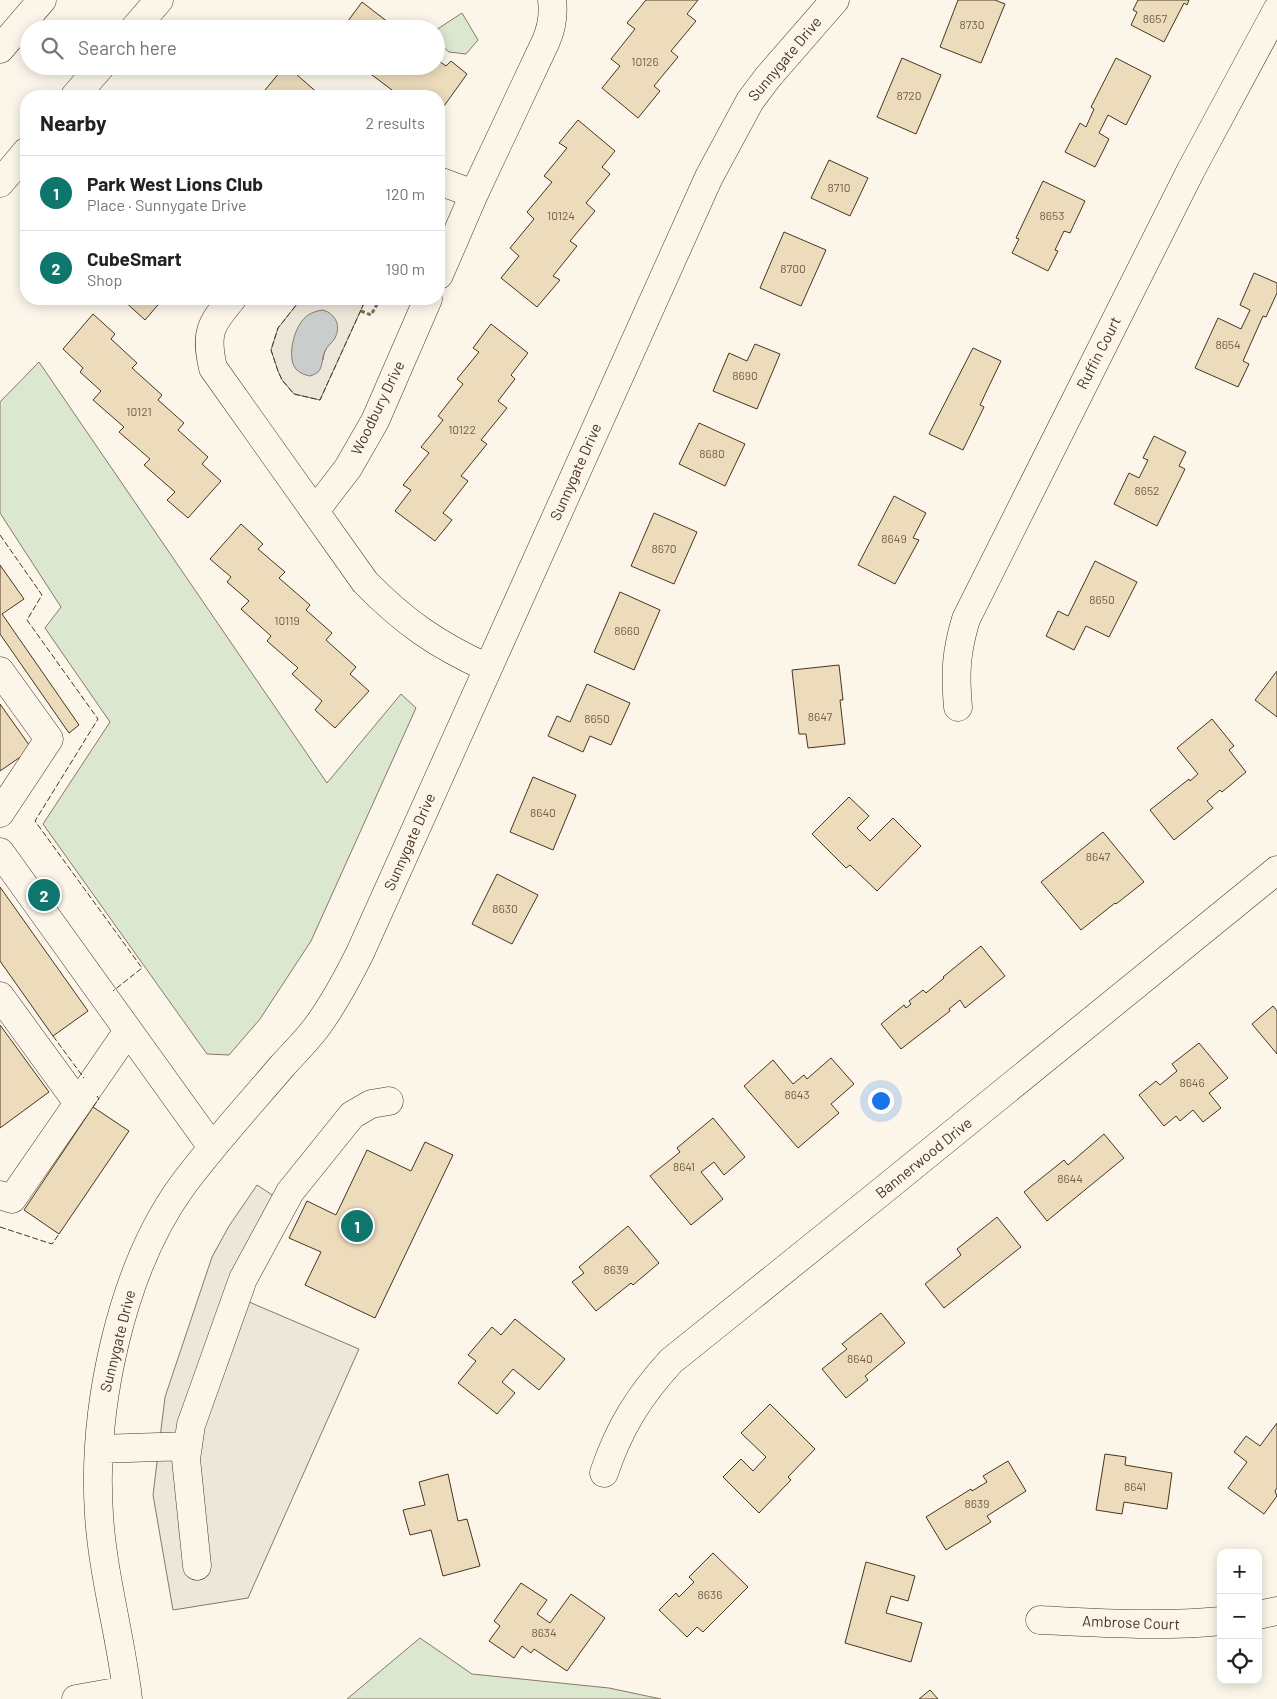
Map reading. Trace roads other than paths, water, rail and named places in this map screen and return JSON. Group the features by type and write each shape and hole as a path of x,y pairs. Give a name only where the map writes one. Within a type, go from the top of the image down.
{"street":[{"path":"25,20 42,0"},
{"path":"141,20 158,0"},
{"path":"445,260 546,41 551,28 552,0"},
{"name":"Sunnygate Drive","path":"127,1695 107,1576 99,1514 99,1449 103,1401 120,1319 134,1277 152,1236 181,1188 212,1148 315,1028 332,1005 360,953 709,177 750,101 768,77 835,0"},
{"name":"Ruffin Court","path":"958,707 955,680 958,645 966,619 1191,170 1277,10"},
{"path":"0,50 20,26"},
{"path":"80,90 93,75"},
{"path":"0,183 20,159"},
{"path":"445,183 474,194"},
{"path":"227,305 216,318 210,333 209,349 213,368 364,582 384,602 421,632 454,652 488,668"},
{"name":"Woodbury Drive","path":"315,511 348,468 375,421 425,305"},
{"path":"0,671 49,739 0,813"},
{"path":"0,852 212,1148"},
{"name":"Bannerwood Drive","path":"604,1473 612,1449 626,1419 649,1386 671,1361 1277,870"},
{"path":"0,996 78,1104"},
{"path":"0,1195 12,1199 128,1031"},
{"path":"197,1566 186,1459 191,1425 243,1279 290,1192 352,1114 371,1104 389,1101"},
{"path":"99,1449 188,1446"},
{"path":"1262,1614 1277,1611"},
{"name":"Ambrose Court","path":"1040,1620 1134,1624 1186,1624 1217,1621"},
{"path":"76,1699 127,1695"}],"place":[{"name":"CubeSmart","path":"44,895"},
{"name":"Park West Lions Club","path":"357,1226"}]}
